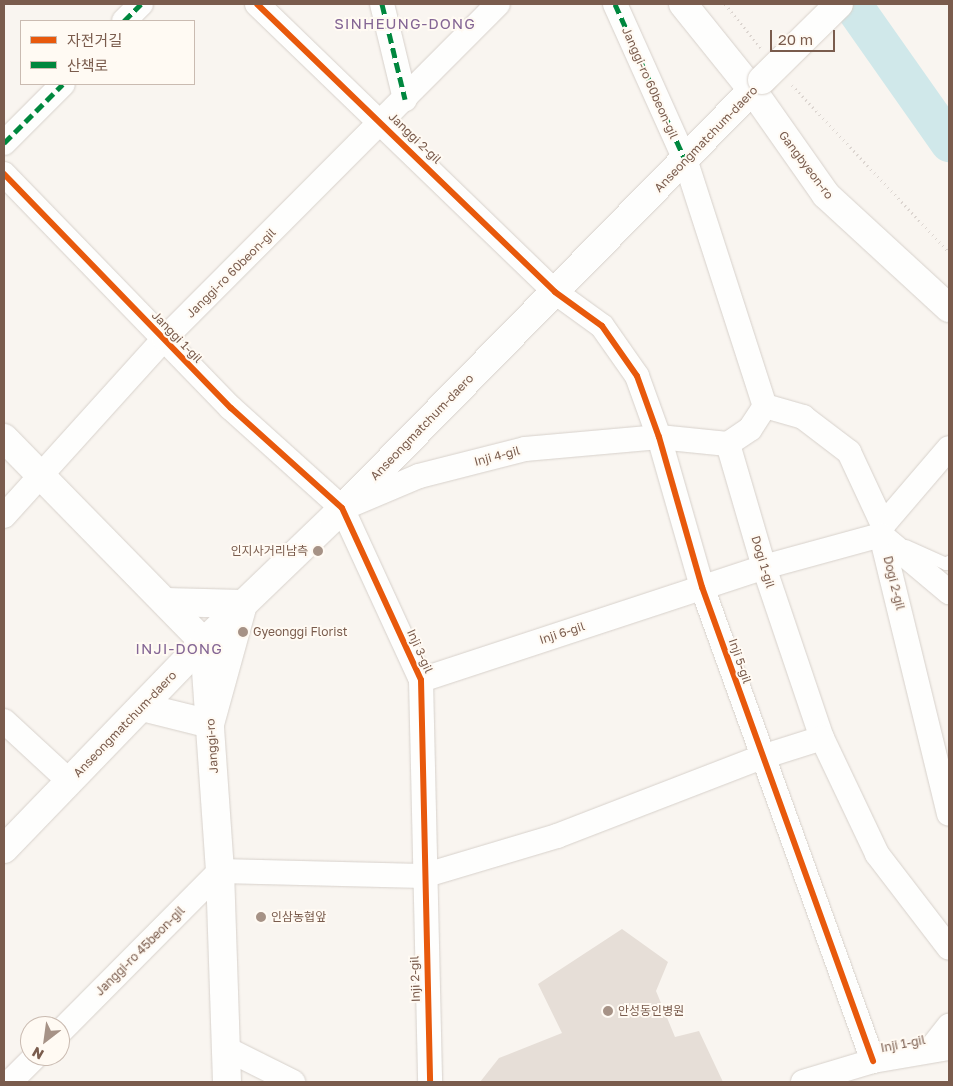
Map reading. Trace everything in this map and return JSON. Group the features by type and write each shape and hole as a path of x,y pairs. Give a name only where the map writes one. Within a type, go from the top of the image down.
{"main road":[{"name":"Gangbyeon-ro","path":"683,4 767,83 826,195 949,308"},
{"name":"Anseongmatchum-daero","path":"4,849 204,642 342,508 555,292 767,83 839,4"},
{"path":"4,438 42,474 204,642"},
{"path":"142,707 210,724 243,604 166,602"},
{"name":"Janggi-ro","path":"204,642 220,871 227,1082"}],"street":[{"path":"125,20 142,4"},
{"name":"Janggi 2-gil","path":"257,4 383,122 555,292"},
{"path":"382,4 405,99"},
{"name":"Janggi-ro 60beon-gil","path":"42,474 164,339 383,122 498,4"},
{"name":"Janggi-ro 60beon-gil","path":"615,4 686,162"},
{"path":"4,144 62,85"},
{"path":"686,162 765,406 750,429 728,444"},
{"name":"Janggi 1-gil","path":"4,174 232,408 342,508"},
{"name":"Inji 5-gil","path":"555,292 602,326 637,376 660,437 702,587 873,1061"},
{"name":"Dogi 2-gil","path":"765,406 803,417 849,452 882,530 949,814"},
{"name":"Inji 4-gil","path":"342,508 419,476 526,449 660,437 728,444"},
{"name":"Dogi 1-gil","path":"728,444 764,567 822,738 876,854 949,948"},
{"path":"949,448 882,530 949,592"},
{"path":"4,516 42,474"},
{"name":"Inji 3-gil","path":"342,508 421,680 423,876"},
{"name":"Inji 6-gil","path":"421,680 882,530"},
{"path":"4,721 70,782"},
{"path":"220,871 423,876 557,836 762,757 822,738"},
{"name":"Janggi-ro 45beon-gil","path":"70,1022 220,871"},
{"name":"Inji 2-gil","path":"423,876 430,1082"},
{"path":"939,1049 949,1026"},
{"path":"227,1049 293,1082"},
{"name":"Inji 1-gil","path":"804,1082 873,1061 939,1049"},
{"path":"10,1082 26,1066"}],"lane":[{"path":"882,530 946,564 949,562"}],"path":[{"path":"727,5 763,50"},
{"path":"767,83 949,252"}],"building":[{"name":"안성동인병원","path":"622,929 668,962 656,991 675,1037 699,1031 723,1082 480,1082 499,1058 562,1033 538,984"}],"waterway":[{"path":"852,4 949,142"}],"marked path":[{"path":"125,20 141,4"},
{"path":"382,4 405,99"},
{"path":"615,4 686,162"},
{"path":"4,143 62,85"}],"cycle path":[{"path":"257,4 555,292 602,326 637,376 659,437 702,587 873,1061"},
{"path":"4,174 231,408 342,508 421,680 430,1082"}],"place":[{"name":"인지사거리남측","path":"318,551"},
{"name":"Gyeonggi Florist","path":"243,632"},
{"name":"인삼농협앞","path":"261,917"},
{"name":"안성동인병원","path":"608,1011"}],"district":[{"name":"SINHEUNG-DONG","path":"405,24"},
{"name":"INJI-DONG","path":"179,649"}]}
